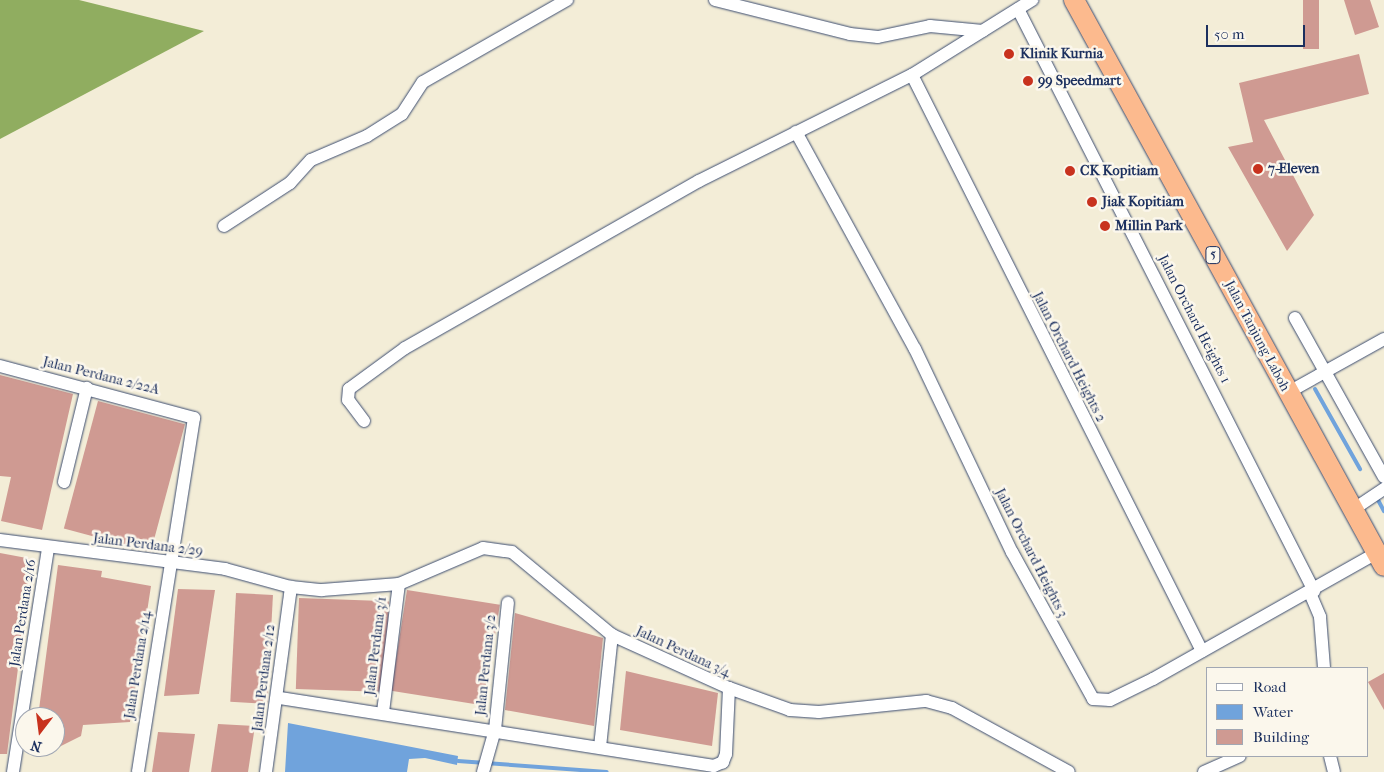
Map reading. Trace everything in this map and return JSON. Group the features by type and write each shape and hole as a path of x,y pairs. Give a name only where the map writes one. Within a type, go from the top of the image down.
{"highway":[{"name":"Jalan Tanjung Laboh","path":"1074,0 1287,393 1371,497 1381,559"}],"street":[{"path":"224,226 290,183 311,160 367,136 402,114 424,82 567,0"},
{"path":"715,0 850,34 878,37 930,26 983,31"},
{"path":"364,421 348,400 354,381 699,181 912,74 1032,0"},
{"name":"Jalan Orchard Heights 1","path":"1018,9 1312,592 1320,617 1324,667"},
{"name":"Jalan Orchard Heights 2","path":"912,74 1202,651"},
{"name":"Jalan Orchard Heights 3","path":"796,132 915,349 1086,693 1093,699 1110,700 1355,567 1381,559"},
{"path":"1295,318 1384,477"},
{"path":"1287,393 1326,374 1384,339"},
{"name":"Jalan Perdana 2/22A","path":"0,366 194,418"},
{"path":"64,482 86,388"},
{"name":"Jalan Perdana 2/14","path":"138,772 168,563 194,418"},
{"name":"Jalan Perdana 2/29","path":"0,540 255,575 291,587"},
{"name":"Jalan Perdana 2/16","path":"13,772 48,548"},
{"name":"Jalan Perdana 3/4","path":"278,698 383,712 714,766 723,762 729,688 612,635 512,552 498,548 483,548 399,584 361,590 291,587"},
{"name":"Jalan Perdana 3/1","path":"383,712 399,584"},
{"name":"Jalan Perdana 2/12","path":"266,772 278,698 291,587"},
{"name":"Jalan Perdana 3/2","path":"483,772 495,730 508,603"},
{"path":"600,748 612,635"},
{"path":"729,688 790,710 870,707 899,700 952,708 1069,772"},
{"path":"1204,772 1238,757"},
{"path":"1330,757 1334,772"}],"green space":[{"path":"0,0 79,0 204,31 0,139"}],"water":[{"path":"288,723 458,756 457,765 425,758 409,759 407,772 285,772"}],"building":[{"path":"1303,0 1319,0 1319,49 1303,49"},
{"path":"1344,0 1370,0 1379,27 1355,35"},
{"path":"1359,54 1369,94 1264,120 1314,215 1287,251 1228,147 1253,142 1239,83"},
{"path":"0,375 73,394 42,530 1,521 11,477 0,476"},
{"path":"98,401 185,424 151,552 64,529"},
{"path":"0,553 32,559 7,754 0,754"},
{"path":"58,565 102,571 101,577 151,586 130,722 83,725 81,736 65,744 65,707 39,707"},
{"path":"178,589 215,590 199,694 164,696"},
{"path":"407,590 500,605 484,705 391,691"},
{"path":"236,593 273,595 267,704 230,702"},
{"path":"299,598 389,601 386,692 296,689"},
{"path":"515,613 603,638 594,726 505,710"},
{"path":"626,671 718,693 712,746 620,730"},
{"path":"1384,673 1384,710 1369,684 1369,681"},
{"path":"218,724 255,726 248,772 211,772"},
{"path":"158,732 195,734 189,772 152,772"}],"waterway":[{"path":"1315,389 1360,469"},
{"path":"1377,498 1384,511"},
{"path":"458,761 607,772"}],"place":[{"name":"Klinik Kurnia","path":"1009,54"},
{"name":"99 Speedmart","path":"1028,81"},
{"name":"7-Eleven","path":"1258,169"},
{"name":"CK Kopitiam","path":"1070,171"},
{"name":"Jiak Kopitiam","path":"1092,202"},
{"name":"Millin Park","path":"1105,226"}]}
